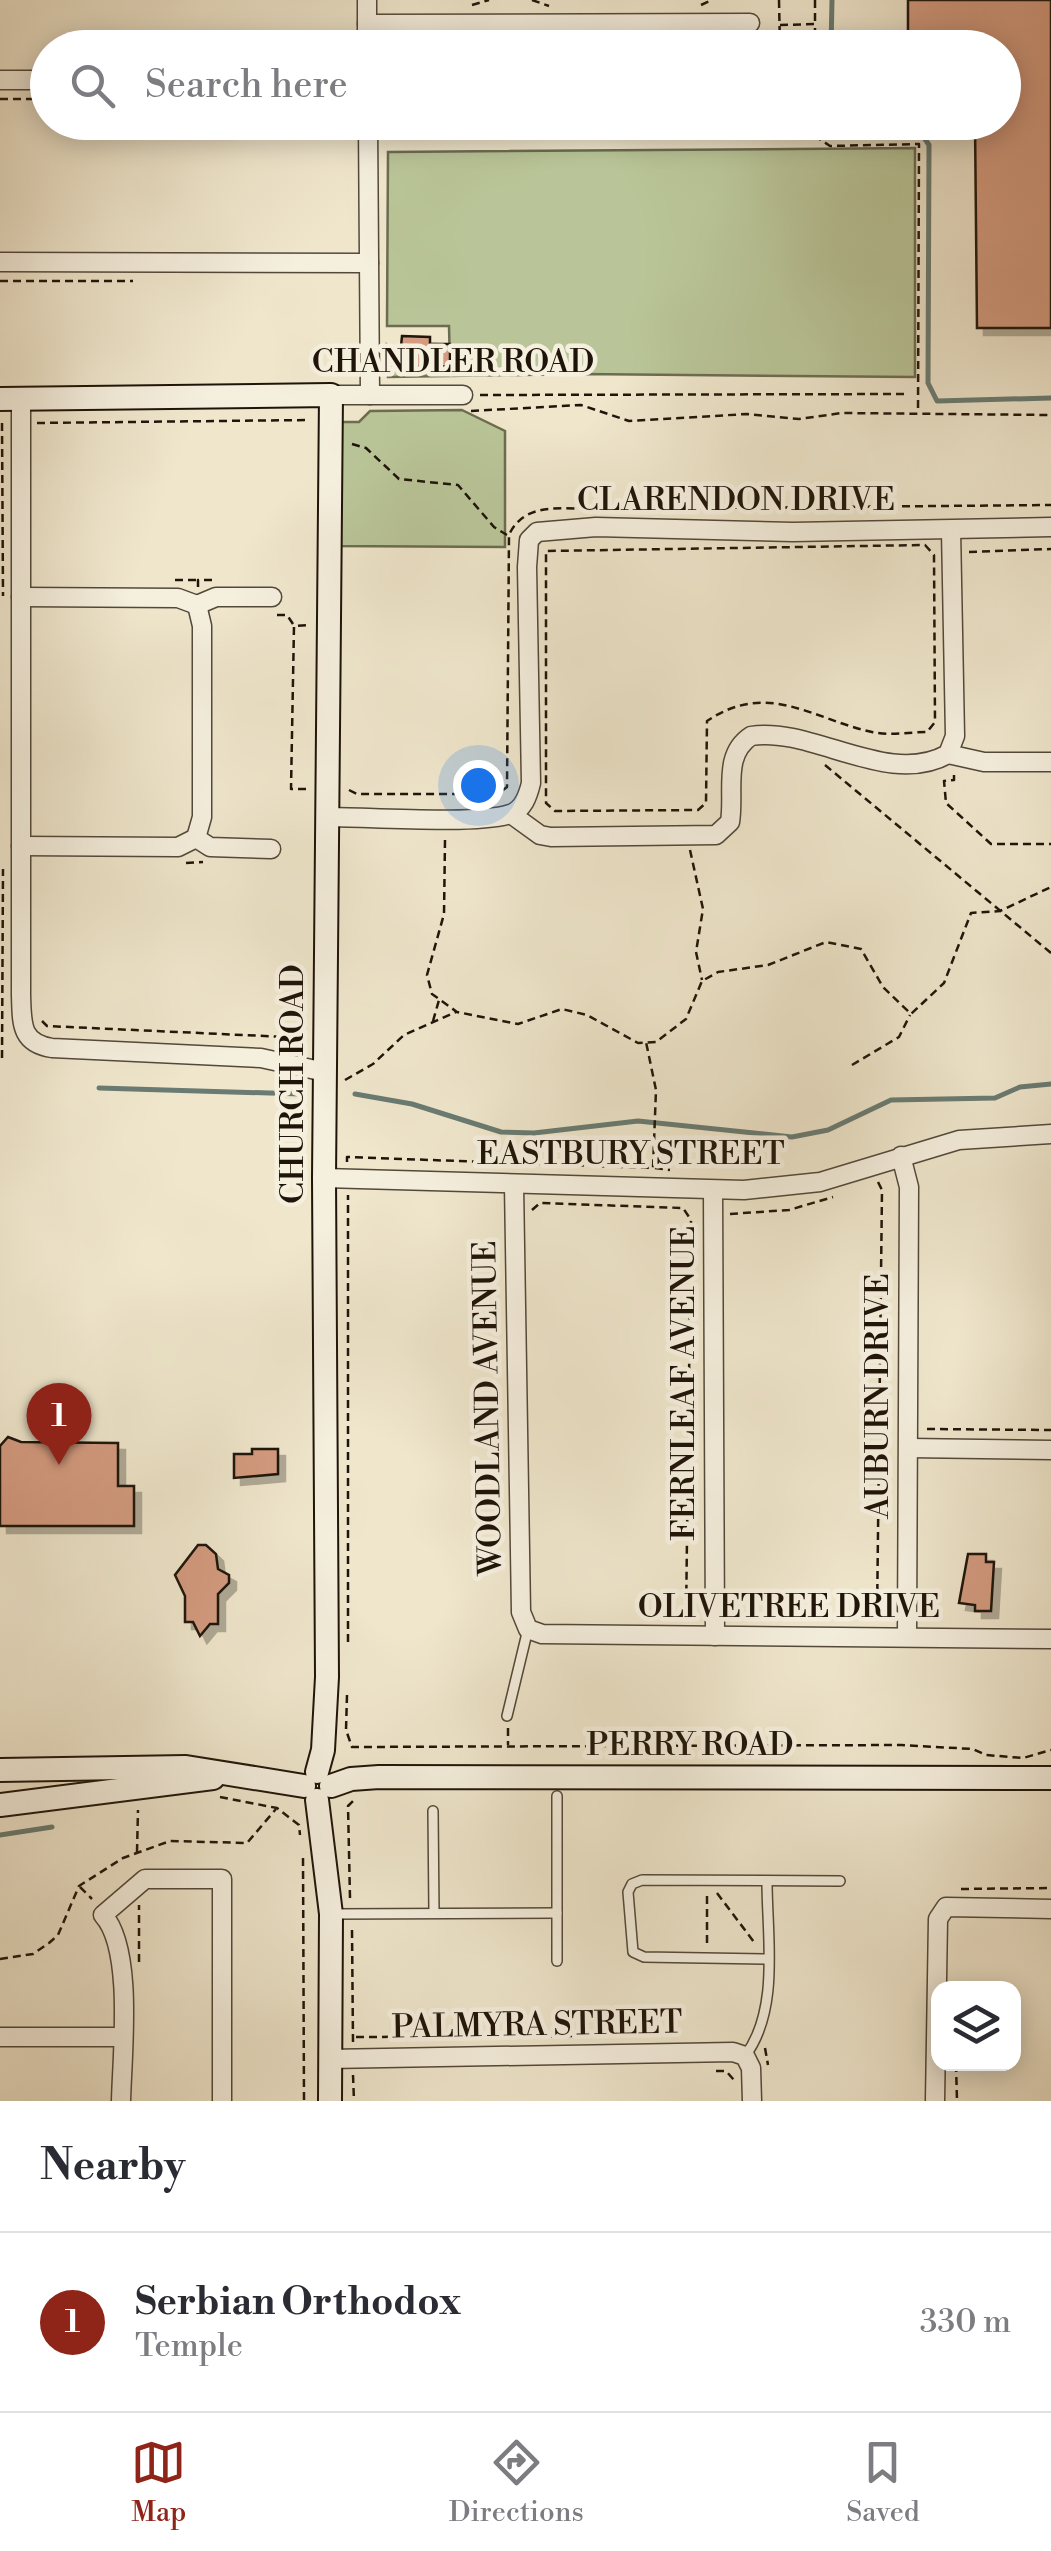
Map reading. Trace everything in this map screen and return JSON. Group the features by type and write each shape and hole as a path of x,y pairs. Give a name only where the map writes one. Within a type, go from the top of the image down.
{"main road":[{"name":"CHANDLER ROAD","path":"9,413 331,407"},
{"name":"CHURCH ROAD","path":"330,2101 331,1914 317,1786 327,1686 336,1179 325,1072 331,407"},
{"name":"PERRY ROAD","path":"0,1770 186,1766 317,1786 379,1777 1051,1778"},
{"name":"PERRY ROAD","path":"0,1805 232,1776"}],"street":[{"path":"367,0 367,30"},
{"path":"367,24 750,24"},
{"path":"0,80 30,80"},
{"path":"368,140 370,395"},
{"path":"0,262 369,264"},
{"name":"CHANDLER ROAD","path":"331,407 370,395 460,400"},
{"path":"9,413 21,846 21,1018 32,1043 52,1048 261,1058 325,1072"},
{"name":"CLARENDON DRIVE","path":"511,814 523,804 531,784 528,566 529,540 537,532 596,527 1051,528"},
{"path":"948,754 955,736 950,530"},
{"path":"12,597 178,598 197,606 216,597 272,597"},
{"path":"196,838 202,798 202,626 197,606"},
{"path":"328,817 511,814 540,836 686,836 725,830 732,812 732,760 737,748 751,736 792,738 864,761 930,761 948,754 984,762 1051,762"},
{"path":"21,846 178,847 196,838"},
{"path":"196,838 210,847 271,849"},
{"name":"EASTBURY STREET","path":"336,1179 713,1191 820,1182 904,1164 959,1140 1051,1134"},
{"name":"AUBURN DRIVE","path":"904,1164 909,1448 907,1630"},
{"name":"WOODLAND AVENUE","path":"514,1185 521,1612 528,1629"},
{"name":"FERNLEAF AVENUE","path":"713,1191 715,1629"},
{"path":"909,1448 1051,1450"},
{"name":"OLIVETREE DRIVE","path":"528,1629 542,1634 715,1629 907,1630 1051,1639"},
{"path":"120,2101 120,1961 113,1926 103,1915 146,1880 222,1880 222,2101"},
{"path":"935,2101 938,1919 946,1907 1051,1909"},
{"path":"0,2037 122,2037"},
{"name":"PALMYRA STREET","path":"329,2059 733,2052 745,2056"},
{"path":"745,2056 751,2068 752,2101"}],"lane":[{"path":"508,1716 528,1629"},
{"path":"557,1796 557,1961"},
{"path":"433,1811 434,1914"},
{"path":"767,1959 644,1957 634,1952 628,1892 642,1880 840,1880"},
{"path":"745,2056 756,2041 763,2015 767,1882"},
{"path":"331,1914 557,1913"}],"path":[{"path":"780,0 780,30"},
{"path":"814,0 815,30"},
{"path":"780,25 815,24"},
{"path":"0,99 30,98"},
{"path":"821,140 830,146 919,144 918,414"},
{"path":"0,281 138,281"},
{"name":"CHANDLER ROAD","path":"460,400 907,394"},
{"path":"460,400 473,412 580,406 629,421 747,414 799,418 1051,415"},
{"path":"12,597 9,413 331,407"},
{"path":"350,444 366,448 399,480 458,485 494,526 509,535"},
{"path":"328,790 357,794 498,794 507,787 509,535 521,518 550,509 1051,505"},
{"path":"925,545 934,555 936,722 927,732 874,732 799,705 746,704 707,721 706,803 698,810 555,811 546,803 546,552 925,545"},
{"path":"969,569 969,550 1051,550"},
{"path":"948,754 955,769 954,780 944,781 946,803 991,844 1051,844"},
{"path":"822,762 1051,952"},
{"path":"444,817 444,914 427,975 432,994 457,1012 518,1024 562,1009 646,1042 674,1033 686,1019 702,981 696,952 703,909 686,836"},
{"path":"170,863 204,862"},
{"path":"2,1058 3,867"},
{"path":"852,1066 899,1036 911,1014 944,983 971,913 1000,911 1051,887"},
{"path":"702,981 718,972 768,965 826,942 861,949 883,987 911,1014"},
{"path":"432,1023 440,999"},
{"path":"325,1072 336,1085 373,1064 404,1035 457,1012"},
{"path":"38,1017 47,1026 286,1037 299,1048"},
{"path":"348,1659 336,1179 347,1156 653,1168 656,1090 646,1042"},
{"path":"904,1164 877,1181 882,1190 878,1623 907,1630"},
{"path":"724,1219 733,1210 790,1210 846,1192"},
{"path":"532,1210 540,1203 683,1208 691,1220 686,1622 715,1629"},
{"path":"916,1429 1051,1430"},
{"path":"347,1695 346,1730 352,1747 900,1746 972,1749 986,1755 1023,1758 1051,1750"},
{"path":"508,1716 508,1746"},
{"path":"218,1797 277,1808 299,1825"},
{"path":"348,1806 348,1825"},
{"path":"126,1808 138,1808 137,1853"},
{"path":"303,1861 304,2101"},
{"path":"706,1879 708,1956"},
{"path":"706,1879 767,1959"},
{"path":"78,1886 103,1915"},
{"path":"706,2071 726,2070 734,2080 735,2090"},
{"path":"956,2071 956,2101"}],"green space":[{"path":"915,148 915,377 388,377 387,345 399,357 400,367 450,366 449,326 387,326 388,152"},
{"path":"462,410 505,431 505,547 333,546 334,422 359,422 370,411"}],"building":[{"path":"908,0 1051,0 1051,328 977,328 975,140 1021,140 1021,30 908,30"},
{"path":"402,336 430,337 430,344 450,344 450,366 399,367"},
{"path":"8,1437 21,1442 118,1443 118,1486 134,1486 134,1526 0,1526 0,1446"},
{"path":"252,1449 278,1449 278,1474 234,1478 234,1454 252,1454"},
{"path":"198,1545 206,1545 216,1554 218,1569 229,1575 229,1583 218,1594 218,1624 210,1624 200,1636 193,1622 185,1622 185,1596 175,1575"},
{"path":"968,1554 986,1554 986,1562 994,1562 991,1611 975,1611 975,1605 959,1603"}],"waterway":[{"path":"831,30 832,0"},
{"path":"926,140 929,145 928,383 937,401 1051,398"},
{"path":"355,1094 412,1104 501,1132 534,1133 638,1121 792,1137 828,1130 891,1100 995,1098 1020,1087 1051,1084"},
{"path":"99,1088 301,1094"},
{"path":"0,1835 52,1827"}],"place":[{"name":"Serbian Orthodox","path":"59,1465"}]}
